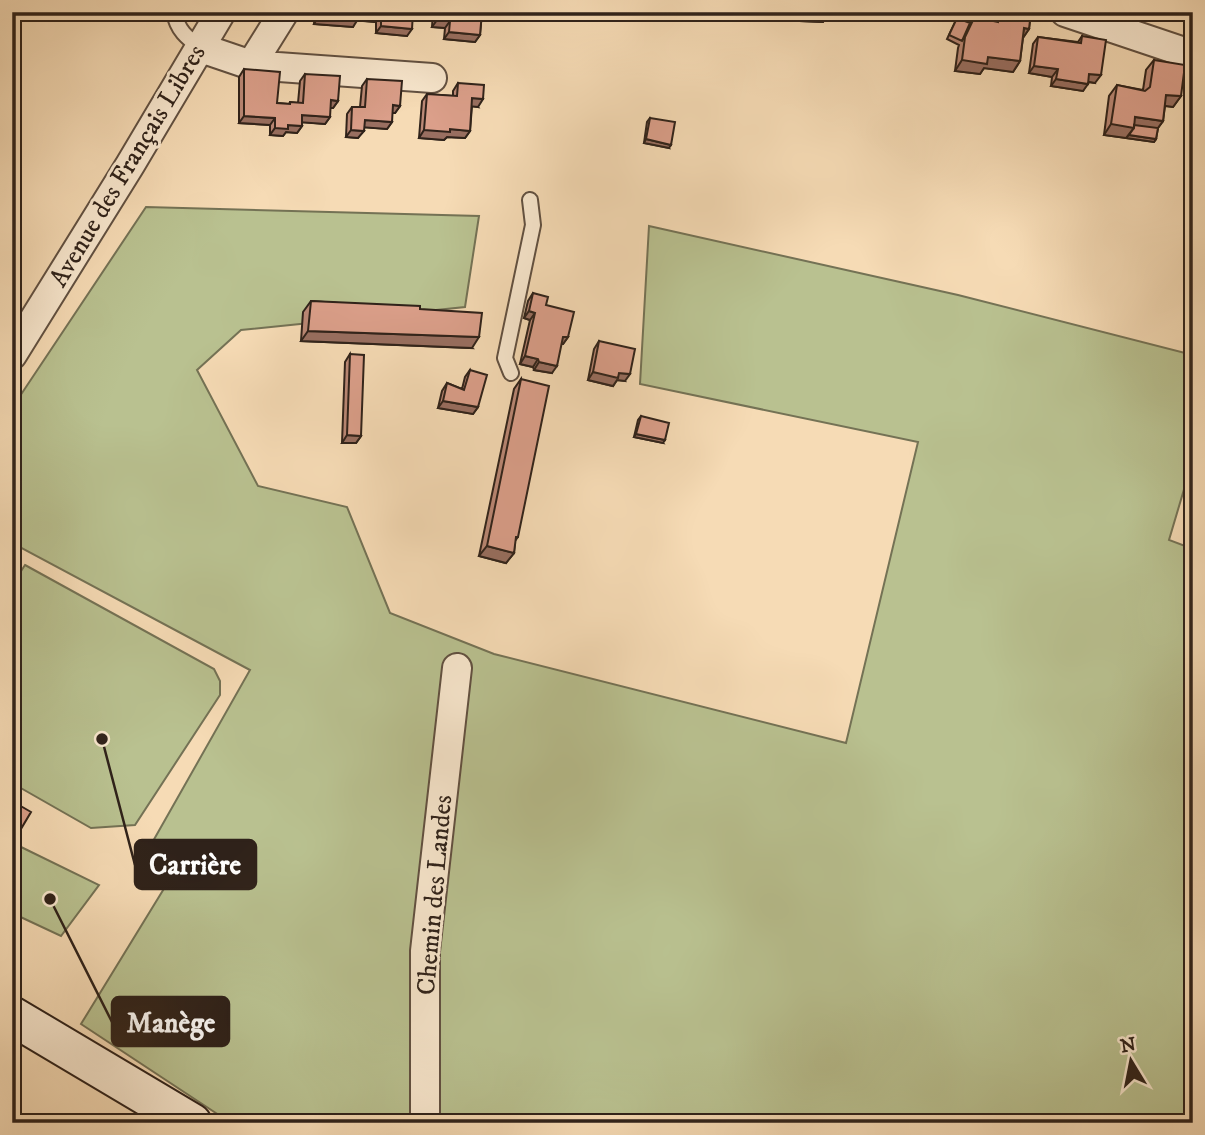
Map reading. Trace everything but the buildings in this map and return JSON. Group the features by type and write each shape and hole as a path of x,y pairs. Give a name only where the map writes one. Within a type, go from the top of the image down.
{"street":[{"name":"Avenue des Français Libres","path":"12,355 221,12"},
{"path":"251,65 284,12"},
{"path":"1065,12 1193,55"},
{"path":"201,48 251,65 432,78"},
{"name":"Chemin des Landes","path":"425,1123 425,951 457,668"},
{"path":"15,1022 192,1123"}],"lane":[{"path":"174,12 176,23 185,36 201,48"},
{"path":"511,373 505,358 533,225 530,200"}],"green space":[{"path":"146,207 479,216 465,307 241,330 197,370 258,486 347,507 390,613 494,654 846,743 918,442 640,384 649,226 958,295 1193,355 1193,459 1169,540 1193,549 1193,1123 231,1123 81,1024 176,869 148,850 250,670 12,543 12,408"},
{"path":"25,565 214,669 220,681 220,695 135,825 91,828 12,783 12,585"},
{"path":"19,846 99,885 61,936 12,913 12,858"}],"place":[{"name":"Carrière","path":"102,739"},
{"name":"Manège","path":"50,899"}]}
